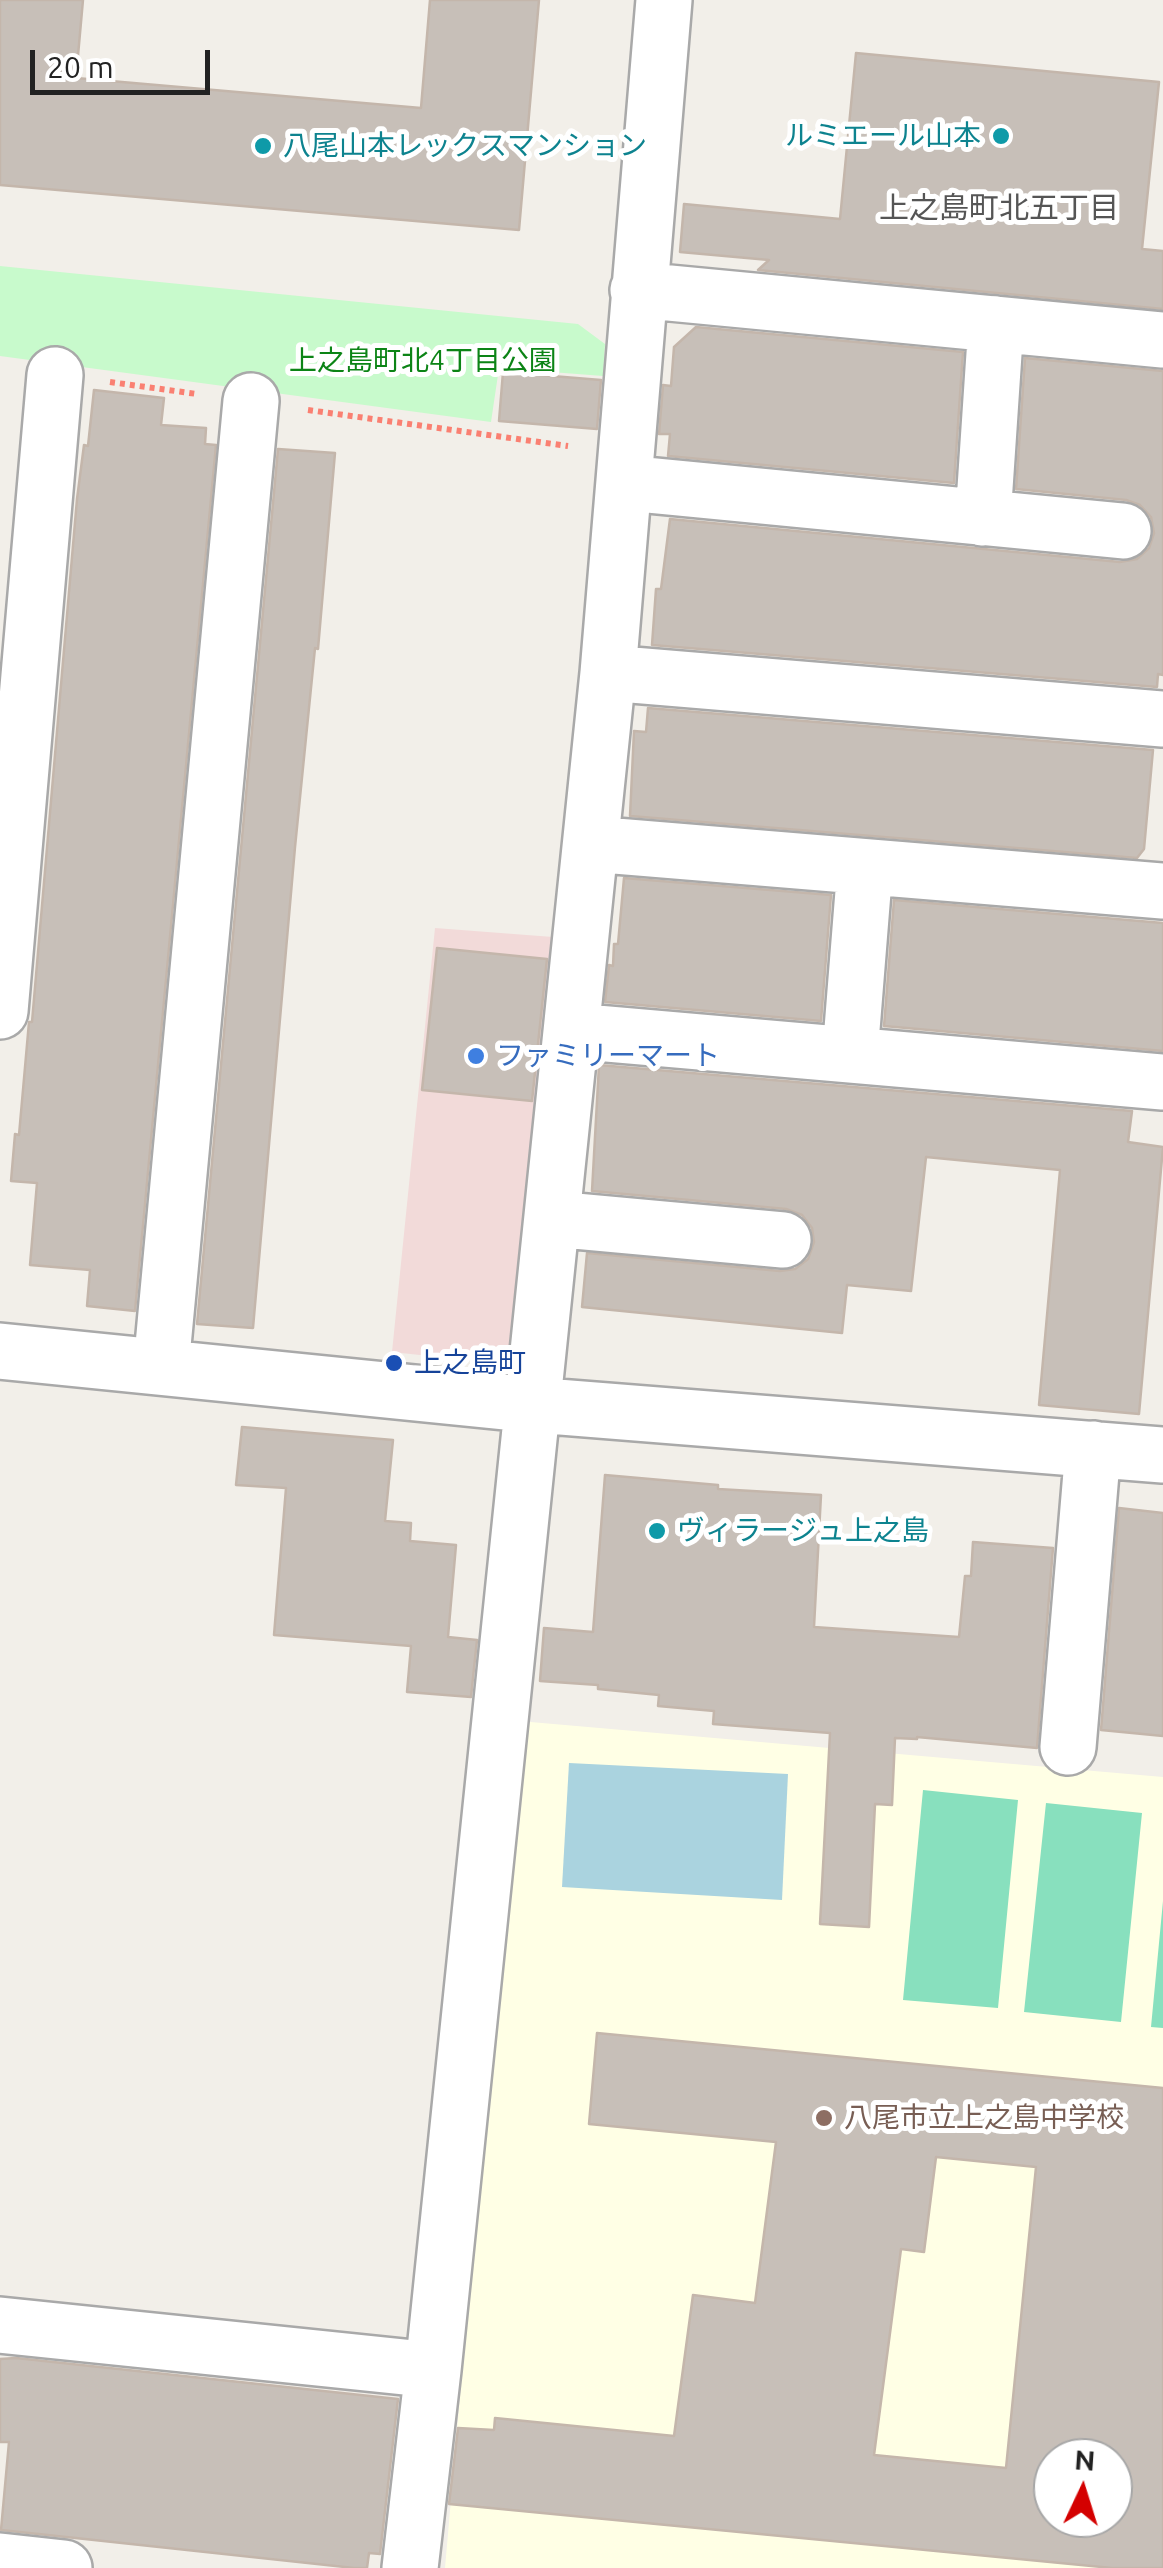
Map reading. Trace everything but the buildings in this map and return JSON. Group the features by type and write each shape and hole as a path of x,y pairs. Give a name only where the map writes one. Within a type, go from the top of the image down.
{"street":[{"path":"410,2568 573,1031 627,469 638,290 664,0"},
{"path":"638,290 1163,340"},
{"path":"983,518 996,324"},
{"path":"0,1011 55,375"},
{"path":"161,1367 251,402"},
{"path":"627,469 983,518 1123,531"},
{"path":"608,673 1163,718"},
{"path":"591,844 1163,890"},
{"path":"850,1054 866,867"},
{"path":"573,1031 1163,1082"},
{"path":"553,1219 784,1240"},
{"path":"0,1351 534,1405 1163,1455"},
{"path":"1068,1747 1093,1450"},
{"path":"0,2325 433,2370"},
{"path":"0,2561 64,2568"}],"path":[{"path":"55,375 251,402 627,469"}],"shaded area":[{"path":"435,928 553,937 512,1345 494,1363 392,1352"},
{"name":"八尾市立上之島中学校","path":"519,1721 1163,1777 1163,2568 445,2568"}],"green space":[{"name":"上之島町北4丁目公園","path":"0,266 578,324 605,344 603,376 499,368 491,422 0,356"},
{"path":"923,1790 1018,1800 998,2008 903,2000"},
{"path":"1046,1803 1142,1813 1121,2022 1024,2012"},
{"path":"1163,1901 1163,2028 1151,2027"}],"water":[{"path":"569,1763 788,1774 782,1900 562,1887"}],"place":[{"name":"ルミエール山本","path":"1001,136"},
{"name":"八尾山本レックスマンション","path":"263,146"},
{"name":"ファミリーマート","path":"476,1056"},
{"name":"上之島町","path":"394,1363"},
{"name":"ヴィラージュ上之島","path":"657,1531"},
{"name":"八尾市立上之島中学校","path":"824,2118"}],"district":[{"name":"上之島町北五丁目","path":"999,208"}]}
